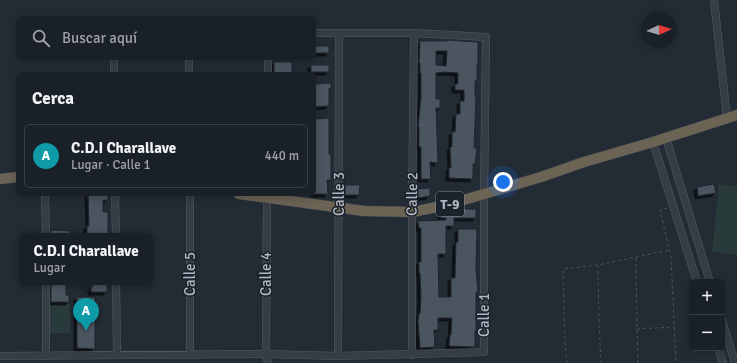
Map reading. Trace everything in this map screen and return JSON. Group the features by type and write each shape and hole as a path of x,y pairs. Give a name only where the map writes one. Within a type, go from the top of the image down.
{"highway":[{"name":"T-9","path":"266,196 364,211 412,212 448,205 541,177 584,162 654,142 732,116"},
{"path":"0,179 16,177"}],"street":[{"path":"714,0 732,116"},
{"name":"Calle 1","path":"0,356 266,354 338,356 484,352 486,37 414,33 316,33"},
{"name":"Calle 3","path":"338,356 339,33"},
{"name":"Calle 2","path":"412,355 414,33"},
{"path":"114,60 114,72"},
{"path":"189,60 189,72"},
{"path":"268,60 268,72"},
{"path":"666,138 709,279"},
{"path":"654,142 696,279"},
{"path":"46,196 46,233"},
{"path":"115,196 116,233"},
{"name":"Calle 5","path":"190,196 190,354"},
{"name":"Calle 4","path":"266,196 266,354 268,363"},
{"path":"46,285 46,356"},
{"path":"116,285 117,355"},
{"path":"725,330 735,363"},
{"path":"719,351 723,363"}],"path":[{"path":"674,207 660,210 671,258 676,363"},
{"path":"567,363 565,344 564,269 598,265 669,250"},
{"path":"636,258 638,363"},
{"path":"598,265 599,322 602,363"},
{"path":"637,330 674,327"}],"shaded area":[{"path":"719,184 737,186 737,255 712,252"},
{"path":"50,304 70,304 70,333 50,333"}],"building":[{"path":"420,41 478,42 477,81 475,81 476,97 474,148 477,148 475,164 473,164 473,179 449,178 449,168 451,168 450,147 452,147 452,132 455,132 456,114 460,114 460,101 464,101 464,90 455,90 455,84 458,84 458,73 445,72 436,73 436,99 440,99 440,108 436,108 438,163 430,162 431,179 421,179 421,147 419,147 418,127 421,98 421,73 419,63","holes":["436,51 447,51 446,66 436,65"]},
{"path":"316,46 329,46 329,53 316,53"},
{"path":"274,62 292,62 292,72 274,72"},
{"path":"311,65 329,65 329,72 311,72"},
{"path":"331,83 331,88 329,89 329,106 316,107 316,84"},
{"path":"329,118 331,180 327,180 328,194 316,194 316,119"},
{"path":"714,184 716,193 698,196 697,187"},
{"path":"345,185 360,185 359,195 345,195"},
{"path":"430,188 430,196 418,198 417,189"},
{"path":"88,196 108,196 108,200 103,200 103,212 108,212 108,233 87,233 87,226 89,226"},
{"path":"458,209 476,209 476,218 454,218 454,226 446,226 446,254 438,254 439,297 451,297 451,278 455,278 456,242 458,242 458,229 477,229 476,269 478,292 476,292 475,347 449,346 452,318 438,318 438,330 434,330 435,347 420,348 418,321 421,297 419,262 421,262 421,228 419,228 418,221 446,220 446,218 441,218 441,214 458,213"},
{"path":"51,230 70,231 70,233 51,233"},
{"path":"51,285 66,285 66,295 69,295 69,302 51,302"},
{"path":"91,285 107,285 107,292 91,292"},
{"path":"77,297 95,297 95,349 77,348"}],"place":[{"name":"C.D.I Charallave","path":"86,331"}]}
